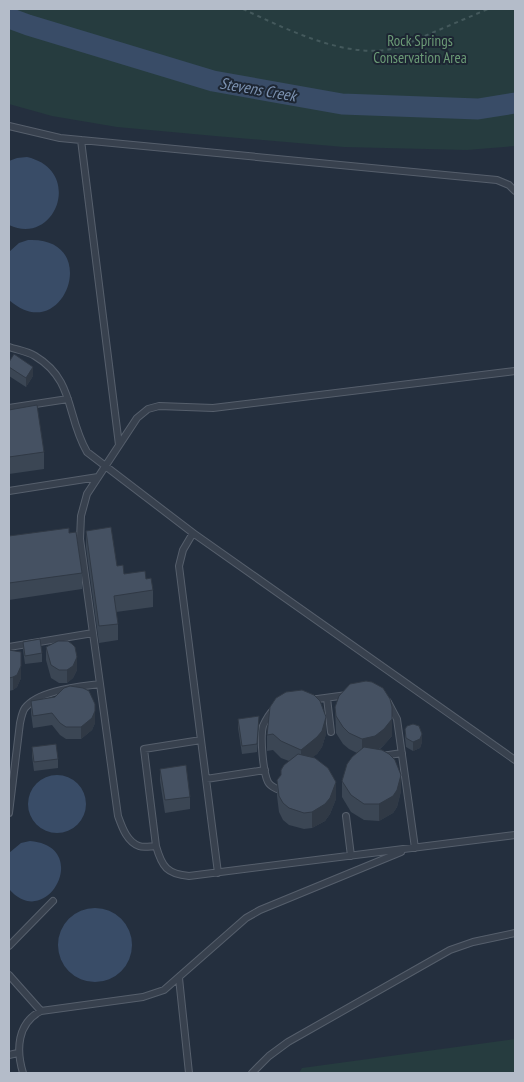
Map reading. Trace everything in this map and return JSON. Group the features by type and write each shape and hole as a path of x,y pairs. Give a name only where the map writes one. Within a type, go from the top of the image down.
{"lane":[{"path":"9,126 60,138 497,180 509,185 515,191"},
{"path":"80,140 119,445"},
{"path":"9,347 34,355 55,372 65,388 80,439 87,452 193,533 515,760"},
{"path":"156,846 139,846 131,841 123,831 118,816 80,538 81,516 87,494 137,418 148,409 159,406 212,408 515,371"},
{"path":"9,408 68,399"},
{"path":"9,491 98,477"},
{"path":"193,533 183,550 179,566 218,872"},
{"path":"9,647 93,634"},
{"path":"9,813 20,723 25,709 35,700 51,693 100,684"},
{"path":"301,701 351,694"},
{"path":"382,697 393,709 398,720 412,848"},
{"path":"327,698 331,732"},
{"path":"277,789 268,783 261,739 267,716 279,706"},
{"path":"201,740 144,749 156,846 160,861 168,870 178,875 189,876 515,835"},
{"path":"375,758 402,754"},
{"path":"206,779 265,770"},
{"path":"346,816 351,856"},
{"path":"23,1073 18,1053 18,1044 24,1027 34,1014 41,1011 142,997 164,990 246,918 260,910 412,848"},
{"path":"9,946 53,901"},
{"path":"252,1073 268,1056 288,1042 423,964 450,950 473,942 515,933"},
{"path":"9,975 41,1011"},
{"path":"178,978 189,1073"},
{"path":"9,1055 18,1053"}],"path":[{"path":"243,9 298,35 344,47 376,51 399,47 488,9"}],"green space":[{"name":"Rock Springs Conservation Area","path":"9,9 515,9 515,146 467,150 344,147 117,127 52,116 9,104"},
{"path":"515,1039 515,1073 299,1073 302,1068"}],"water":[{"path":"27,157 45,165 55,176 59,190 57,204 50,217 40,225 26,229 9,225 9,161"},
{"path":"28,240 51,243 65,255 70,270 68,287 59,301 46,311 29,311 9,300 9,252 19,243"},
{"path":"51,775 63,775 78,783 86,798 86,810 78,825 63,833 51,833 36,825 28,810 28,798 36,783"},
{"path":"30,841 49,846 59,857 61,870 57,883 49,894 37,901 23,900 9,889 9,853 21,843"},
{"path":"95,908 116,914 126,924 132,945 126,966 116,976 95,982 74,976 64,966 58,945 64,924 74,914"}],"building":[{"path":"14,354 33,367 26,378 9,367 9,362"},
{"path":"37,405 44,452 9,457 9,410"},
{"path":"111,527 117,566 123,565 124,574 145,571 146,579 151,578 153,590 114,596 118,624 99,626 86,531"},
{"path":"69,528 69,533 76,532 82,573 9,583 9,536"},
{"path":"40,639 42,653 25,656 23,642"},
{"path":"58,641 68,641 75,647 77,657 73,666 67,670 59,670 51,665 46,647"},
{"path":"9,650 21,652 21,666 17,675 9,678"},
{"path":"366,681 383,688 390,699 392,719 375,736 362,739 349,733 343,727 336,716 335,707 339,696 350,684"},
{"path":"70,686 89,691 95,704 92,718 81,727 66,727 52,713 33,716 31,701 55,697 64,688"},
{"path":"302,690 314,695 320,701 326,717 322,731 301,750 281,741 273,734 267,735 270,707 276,698 286,692"},
{"path":"259,716 257,744 242,746 238,719"},
{"path":"413,724 419,726 422,734 420,739 413,742 406,738 405,729"},
{"path":"56,744 58,759 34,762 32,747"},
{"path":"364,747 382,750 389,754 395,760 401,775 397,790 393,796 379,804 364,804 351,795 342,781 347,764"},
{"path":"298,754 315,758 328,768 336,782 330,798 325,804 312,812 304,813 289,808 279,796 277,780 281,775 281,770 284,765"},
{"path":"186,765 190,797 165,800 160,769"}],"waterway":[{"name":"Stevens Creek","path":"9,18 213,81 342,104 478,109 515,103"}]}
